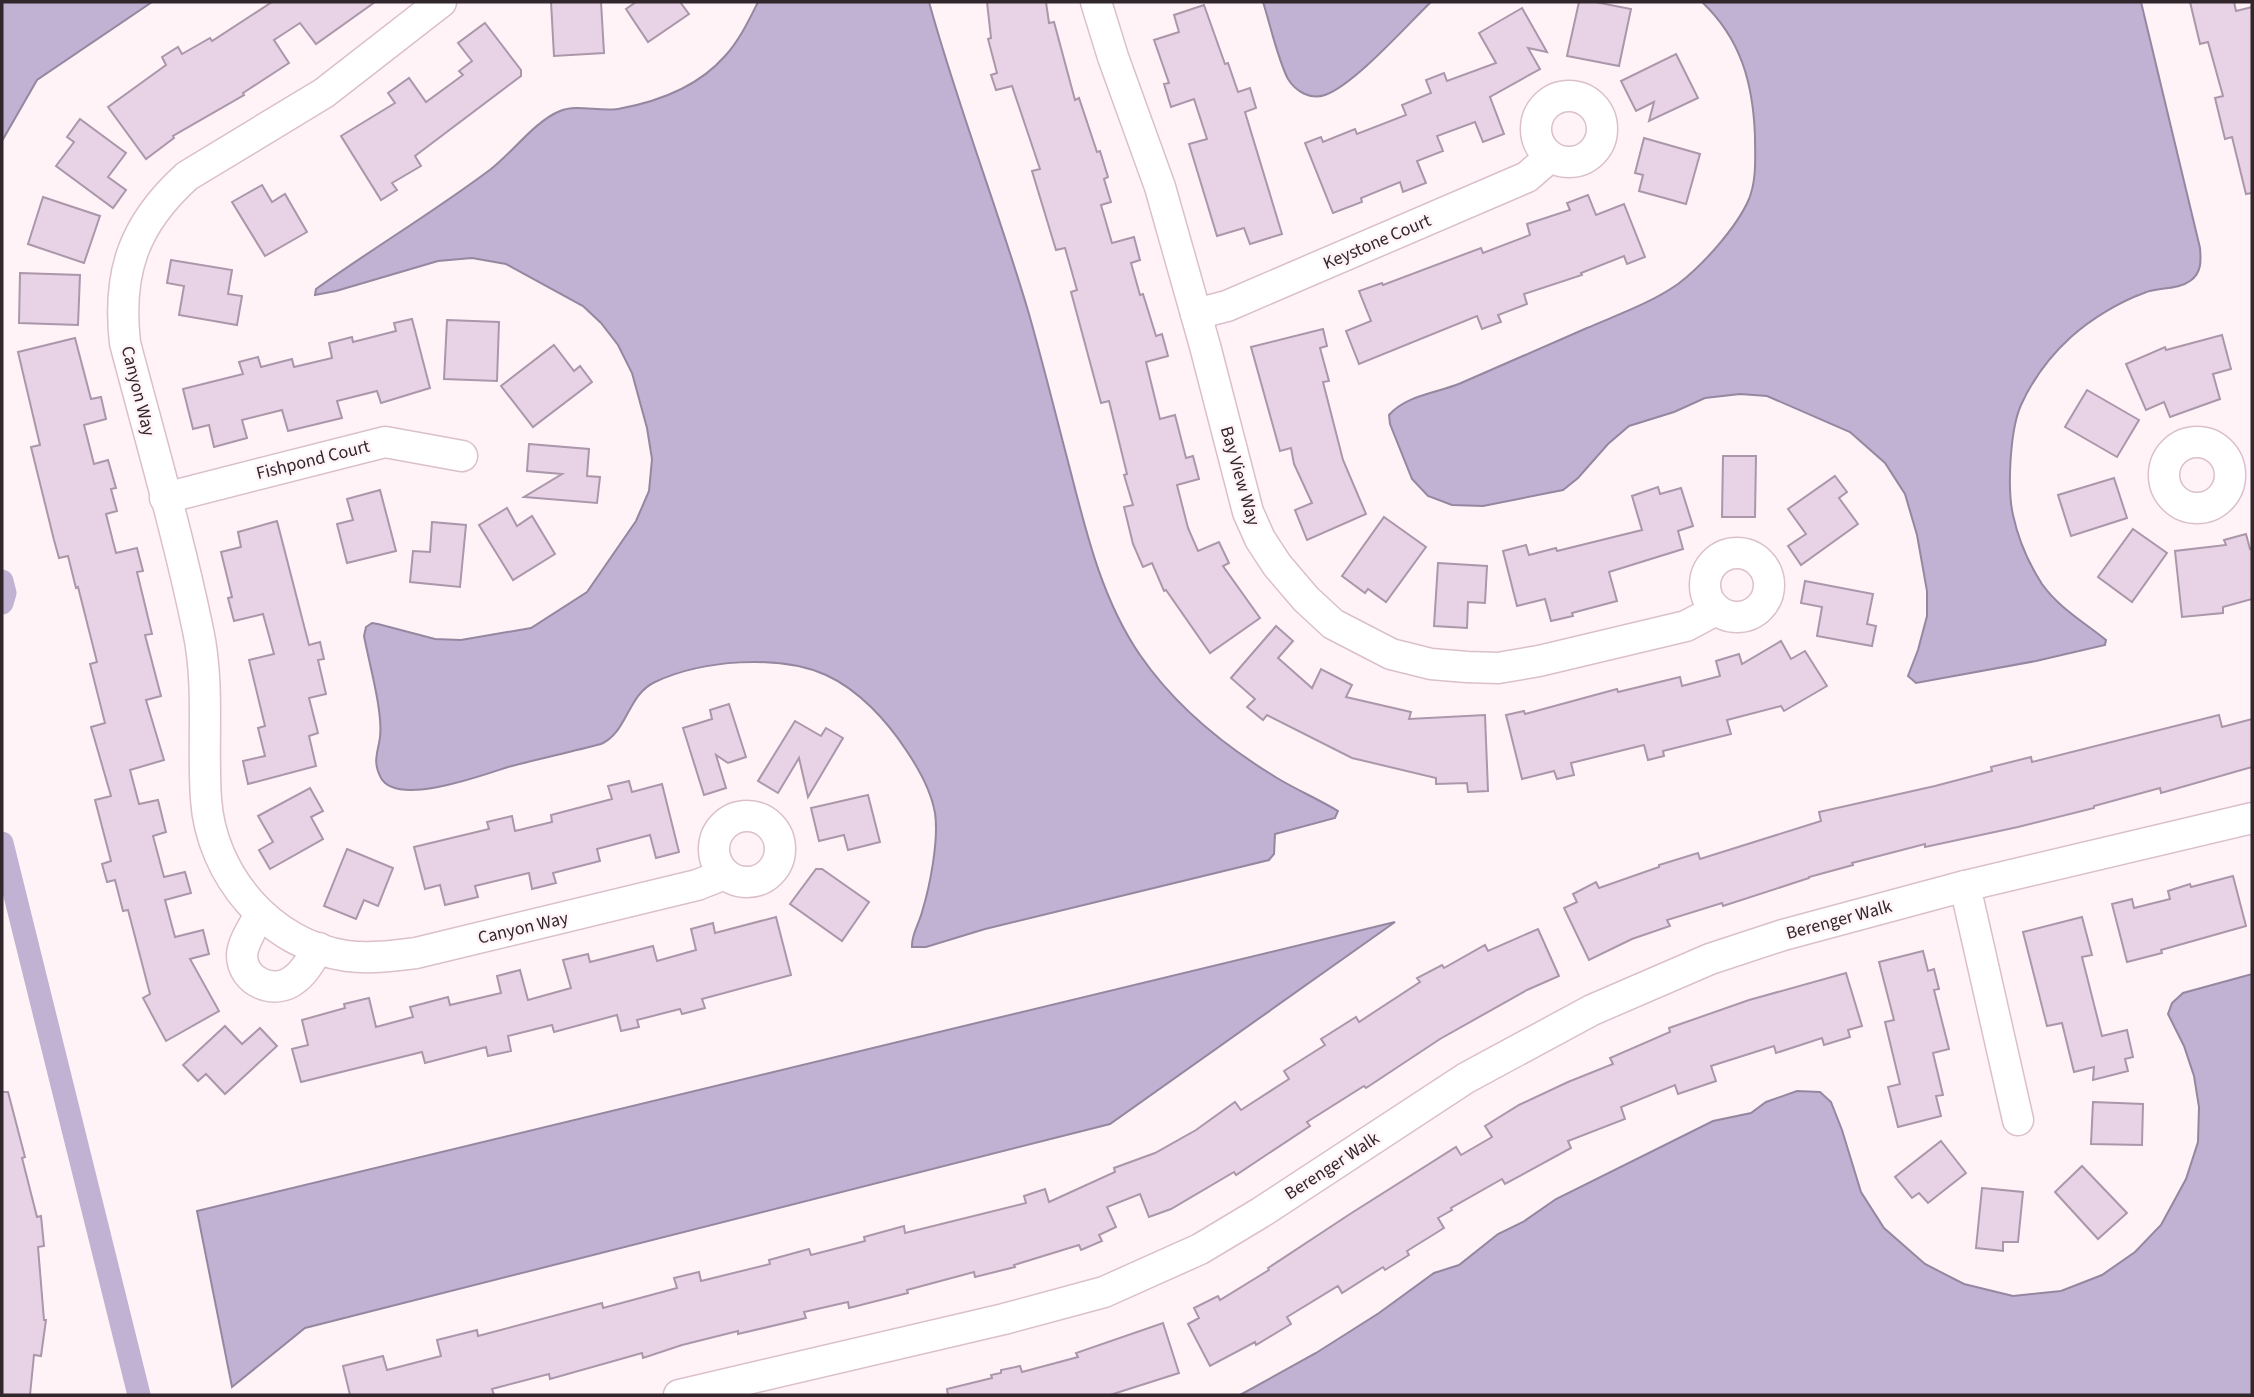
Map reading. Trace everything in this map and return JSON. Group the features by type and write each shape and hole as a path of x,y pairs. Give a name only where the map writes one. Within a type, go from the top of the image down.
{"street":[{"name":"Canyon Way","path":"441,2 324,93 187,176 170,192 142,230 123,286 122,319 125,343 202,656 206,799 210,827 218,853 235,885 260,914 290,936 345,956 378,958 416,953 697,885 725,874"},
{"name":"Bay View Way","path":"1096,2 1160,187 1248,512 1259,539 1306,599 1334,624 1391,653 1431,664 1498,668 1539,661 1686,626 1716,610"},
{"name":"Keystone Court","path":"1196,314 1227,306 1527,177 1550,157"},
{"name":"Fishpond Court","path":"165,498 385,442 462,456"},
{"name":"Berenger Walk","path":"680,1395 1004,1320 1104,1292 1200,1249 1466,1078 1592,1010 1710,959 1783,935 1965,886 2252,818"},
{"path":"1965,886 2018,1120"},
{"path":"260,914 242,955 251,978 262,985 287,985 297,978 319,948"}],"shaded area":[{"path":"2,2 152,2 37,80 2,141"},
{"path":"758,2 929,2 1029,314 1090,544 1116,613 1154,674 1202,724 1258,766 1338,811 1335,818 1275,834 1274,854 1269,860 985,929 926,947 912,947 928,889 935,849 936,824 931,796 906,750 871,707 838,681 807,668 786,664 740,662 695,669 655,682 646,688 617,731 601,744 508,767 461,782 422,789 404,790 390,786 381,778 376,762 380,737 379,714 364,636 366,627 372,623 435,639 461,640 531,628 587,592 636,521 649,491 652,459 647,428 632,373 618,345 583,306 506,264 472,258 438,261 336,291 315,295 316,289 491,169 533,130 560,111 574,108 611,110 633,106 690,85 714,67 730,50"},
{"path":"1263,2 1431,2 1350,79 1325,95 1309,96 1291,84 1284,71"},
{"path":"1702,2 2141,2 2200,248 2199,270 2194,278 2185,284 2150,291 2115,306 2063,344 2037,377 2021,405 2014,429 2011,459 2010,490 2013,515 2033,568 2049,593 2106,640 2105,645 1916,683 1908,676 1927,616 1927,591 1917,535 1905,494 1885,463 1850,432 1767,396 1740,394 1705,398 1674,412 1629,426 1563,490 1483,506 1452,505 1428,496 1412,479 1390,424 1389,415 1396,408 1413,399 1477,376 1668,291 1708,256 1744,210 1752,191 1755,168 1754,117 1748,80 1726,31"},
{"path":"1395,922 1110,1124 305,1328 232,1387 197,1211"},
{"path":"2252,974 2252,1395 1240,1395 1316,1353 1379,1313 1434,1273 1459,1265 1498,1234 1523,1222 1556,1199 1713,1121 1751,1113 1766,1102 1797,1091 1820,1092 1831,1102 1861,1192 1884,1228 1925,1264 1964,1284 2013,1296 2061,1291 2102,1275 2135,1252 2161,1225 2186,1179 2198,1142 2199,1107 2194,1076 2184,1046 2168,1014 2172,1003 2183,993"}],"building":[{"path":"272,2 375,2 316,44 300,23 274,40 289,63 243,93 244,95 173,136 174,138 146,159 108,107 166,65 162,57 178,47 182,54 210,38 212,41"},
{"path":"551,2 601,2 604,53 554,56"},
{"path":"636,2 680,2 689,14 648,42 626,9"},
{"path":"987,2 1046,2 1049,23 1054,22 1075,100 1079,98 1108,177 1104,179 1111,202 1101,205 1112,243 1134,237 1140,260 1131,263 1140,295 1143,294 1156,336 1162,334 1168,356 1146,362 1160,419 1175,415 1186,458 1193,456 1199,479 1177,485 1188,528 1198,551 1219,542 1229,563 1223,566 1260,618 1210,653 1166,590 1164,591 1152,563 1143,567 1133,544 1124,507 1133,505 1124,475 1127,474 1109,401 1101,403 1071,292 1077,290 1065,248 1056,250 1032,171 1040,169 1012,86 996,90 991,75 997,73 988,39 991,38"},
{"path":"1579,2 1595,2 1631,9 1619,66 1567,56"},
{"path":"2190,2 2234,2 2236,11 2252,7 2252,193 2246,194 2232,137 2225,139 2215,98 2223,96 2208,42 2200,44"},
{"path":"1204,5 1238,92 1250,88 1256,108 1245,112 1282,234 1250,244 1244,228 1217,236 1189,144 1207,139 1194,99 1171,107 1164,84 1169,83 1154,40 1179,32 1174,15"},
{"path":"1522,8 1547,52 1528,48 1540,69 1490,97 1504,134 1483,142 1475,122 1437,136 1443,151 1417,161 1426,183 1403,192 1400,182 1361,198 1362,202 1333,213 1305,143 1321,137 1323,142 1355,129 1357,134 1406,115 1402,105 1431,93 1426,80 1444,73 1447,81 1496,63 1479,33"},
{"path":"485,23 521,70 521,76 415,156 421,166 392,183 397,190 381,200 341,136 395,103 388,93 409,78 426,102 463,75 459,71 472,61 458,43"},
{"path":"1676,54 1698,98 1649,121 1654,102 1636,111 1621,81"},
{"path":"80,119 126,153 108,177 126,190 113,208 56,166 74,142 67,137"},
{"path":"1644,138 1700,154 1686,204 1639,191 1643,175 1635,173"},
{"path":"262,185 272,202 285,194 307,232 265,256 232,202"},
{"path":"1588,195 1596,215 1624,204 1645,257 1627,264 1624,256 1581,273 1582,275 1524,294 1527,304 1498,315 1501,322 1482,329 1477,316 1359,364 1346,331 1371,321 1359,291 1382,283 1383,285 1481,248 1483,253 1530,235 1527,224 1570,210 1567,203"},
{"path":"43,197 100,216 84,263 28,244"},
{"path":"171,260 232,270 228,294 242,296 237,325 179,315 184,286 167,283"},
{"path":"20,273 80,275 78,325 19,323"},
{"path":"412,319 430,388 381,403 377,391 337,401 342,418 288,431 282,410 242,420 247,438 214,447 209,425 193,429 183,389 243,374 239,362 258,357 261,367 292,359 294,367 332,358 329,343 352,337 353,342 396,331 394,323"},
{"path":"447,320 499,322 497,381 444,379"},
{"path":"1323,329 1327,346 1320,348 1329,381 1323,382 1343,460 1366,514 1307,540 1295,510 1312,503 1294,464 1291,448 1280,451 1251,347"},
{"path":"2222,335 2231,369 2213,374 2220,399 2170,417 2164,402 2146,410 2126,364 2165,347 2166,350"},
{"path":"75,338 91,399 101,397 106,419 84,425 94,464 108,460 116,488 111,489 117,511 106,514 116,553 137,548 143,571 137,572 152,634 145,635 161,696 146,700 164,760 130,770 139,804 158,800 166,832 153,836 164,877 185,872 191,893 165,900 175,937 203,930 209,954 190,959 219,1011 166,1041 143,998 150,994 128,910 123,911 115,880 107,882 102,864 111,861 95,800 111,796 91,727 105,723 90,664 97,662 68,556 59,558 54,540 31,447 40,445 18,352"},
{"path":"554,345 574,371 580,366 592,382 533,427 501,386"},
{"path":"2087,390 2139,420 2117,457 2065,427"},
{"path":"529,444 589,449 587,476 600,477 597,503 524,497 562,474 527,471"},
{"path":"1723,456 1756,456 1755,517 1722,517"},
{"path":"1835,476 1847,492 1839,498 1858,524 1801,565 1788,546 1806,534 1788,509"},
{"path":"2114,478 2127,518 2071,536 2058,495"},
{"path":"1658,487 1660,494 1681,488 1693,526 1678,531 1683,549 1609,572 1617,601 1551,621 1545,599 1517,606 1503,551 1526,545 1529,555 1556,548 1557,551 1642,530 1632,496"},
{"path":"380,490 396,551 347,563 337,524 353,520 347,499"},
{"path":"507,508 517,526 532,516 555,554 513,580 479,525"},
{"path":"1384,517 1426,547 1386,602 1368,589 1365,593 1342,576"},
{"path":"277,521 309,645 320,642 324,659 318,660 326,694 309,698 318,733 309,736 316,766 248,784 243,761 265,756 258,728 265,726 249,660 274,654 263,614 234,621 228,598 232,597 221,552 241,547 238,532"},
{"path":"432,522 466,525 460,587 410,582 413,551 430,552"},
{"path":"2133,529 2167,553 2132,602 2098,577"},
{"path":"2246,534 2250,549 2252,548 2252,599 2223,607 2223,613 2182,617 2175,551 2226,545 2224,540"},
{"path":"1438,563 1487,566 1485,603 1468,602 1467,628 1434,626"},
{"path":"1805,581 1873,594 1867,624 1876,626 1872,646 1817,636 1822,607 1801,603"},
{"path":"1276,626 1293,641 1278,658 1312,688 1321,669 1352,685 1346,697 1411,712 1409,719 1485,715 1488,791 1468,792 1467,783 1436,784 1436,778 1352,758 1267,715 1263,720 1247,707 1255,699 1231,678"},
{"path":"1781,641 1791,659 1805,651 1827,686 1784,711 1781,706 1727,720 1731,734 1663,751 1664,756 1648,760 1644,745 1571,763 1574,775 1557,779 1554,771 1522,779 1506,715 1524,711 1525,714 1617,689 1618,692 1680,677 1682,686 1720,676 1716,661 1739,654 1742,664"},
{"path":"729,704 746,757 728,763 716,755 726,788 704,795 683,728 712,719 710,710"},
{"path":"2219,715 2222,727 2252,719 2252,767 2161,793 2160,788 2018,827 1925,847 1925,844 1852,863 1853,865 1723,906 1722,903 1667,920 1670,926 1632,939 1589,960 1564,908 1577,902 1573,894 1596,882 1599,888 1698,853 1700,859 1821,821 1819,812 1935,786 1992,771 1991,767 2031,757 2032,762"},
{"path":"795,721 821,736 826,728 843,738 808,797 799,758 778,793 758,781"},
{"path":"629,781 632,792 662,784 679,852 656,858 650,835 597,849 600,861 553,873 556,883 532,889 529,873 475,886 478,897 445,905 440,885 425,889 414,847 489,829 487,822 512,816 515,831 552,822 551,815 612,799 608,786"},
{"path":"310,788 323,811 311,817 323,839 270,869 259,850 273,842 258,816"},
{"path":"868,795 880,842 848,850 844,835 819,841 811,808"},
{"path":"347,849 393,868 378,906 364,900 356,919 324,906"},
{"path":"816,869 822,869 869,902 842,941 790,904"},
{"path":"2233,876 2246,926 2127,962 2112,904 2132,899 2134,908 2170,899 2168,891"},
{"path":"776,917 791,975 702,999 705,1008 682,1014 680,1009 637,1020 639,1027 621,1031 617,1015 554,1032 552,1025 508,1036 511,1051 488,1056 486,1047 425,1063 422,1052 301,1082 292,1049 308,1045 302,1020 345,1008 344,1004 369,998 376,1027 413,1017 410,1007 448,997 450,1005 501,993 497,976 520,970 528,1000 571,988 563,960 588,954 590,962 653,946 657,961 696,950 691,929 713,923 715,933"},
{"path":"2082,917 2092,955 2082,957 2102,1036 2127,1030 2133,1057 2125,1059 2128,1071 2093,1080 2094,1067 2074,1072 2062,1023 2047,1026 2023,932"},
{"path":"1538,929 1559,976 1527,990 1440,1039 1366,1088 1364,1086 1307,1122 1310,1126 1236,1175 1234,1172 1171,1209 1149,1217 1140,1194 1107,1207 1116,1227 1099,1235 1102,1241 1081,1250 1079,1245 1014,1265 1015,1267 975,1277 974,1272 849,1308 848,1302 804,1312 806,1318 738,1334 738,1331 643,1358 642,1353 550,1379 549,1374 492,1389 494,1395 350,1395 343,1366 383,1356 387,1370 441,1356 437,1340 477,1330 478,1336 602,1303 603,1308 677,1288 674,1278 699,1272 701,1281 770,1264 769,1260 809,1249 811,1255 865,1241 864,1237 904,1226 905,1233 1026,1203 1024,1196 1045,1189 1049,1202 1115,1172 1114,1168 1155,1153 1196,1130 1235,1102 1241,1110 1289,1079 1284,1071 1325,1045 1321,1039 1356,1017 1359,1022 1420,982 1417,978 1442,965 1444,968 1485,945 1488,951"},
{"path":"1923,951 1928,971 1934,969 1939,989 1934,990 1949,1049 1933,1053 1943,1095 1936,1096 1941,1116 1898,1127 1888,1087 1900,1084 1885,1022 1894,1020 1879,962"},
{"path":"1846,973 1862,1026 1848,1030 1850,1037 1824,1045 1822,1038 1776,1053 1774,1046 1711,1066 1716,1081 1678,1094 1675,1085 1621,1107 1625,1119 1568,1141 1571,1148 1505,1184 1502,1179 1451,1208 1452,1210 1438,1218 1444,1228 1407,1251 1409,1255 1385,1270 1383,1267 1342,1293 1338,1286 1287,1317 1291,1324 1256,1345 1255,1342 1210,1366 1188,1324 1199,1318 1194,1308 1218,1296 1220,1300 1269,1270 1268,1268 1350,1214 1456,1147 1461,1155 1492,1137 1485,1126 1519,1105 1613,1064 1610,1058 1670,1032 1669,1028 1749,1000"},
{"path":"225,1026 242,1044 260,1028 277,1046 225,1094 206,1074 198,1081 183,1065"},
{"path":"2,1092 8,1092 37,1217 41,1216 44,1246 38,1247 46,1320 41,1356 34,1355 30,1395 2,1395"},
{"path":"2093,1102 2143,1104 2142,1145 2091,1144"},
{"path":"1941,1141 1966,1173 1928,1203 1919,1193 1912,1198 1895,1177"},
{"path":"2082,1166 2127,1213 2098,1239 2055,1192"},
{"path":"1982,1188 2023,1192 2018,1242 2003,1242 2003,1251 1976,1248"},
{"path":"1163,1323 1179,1373 1110,1395 948,1395 947,1389 992,1378 991,1375 1001,1373 1001,1370 1020,1366 1022,1372 1078,1357 1076,1353"}],"waterway":[{"path":"2,581 5,593 2,603"},
{"path":"2,843 139,1395"}]}
